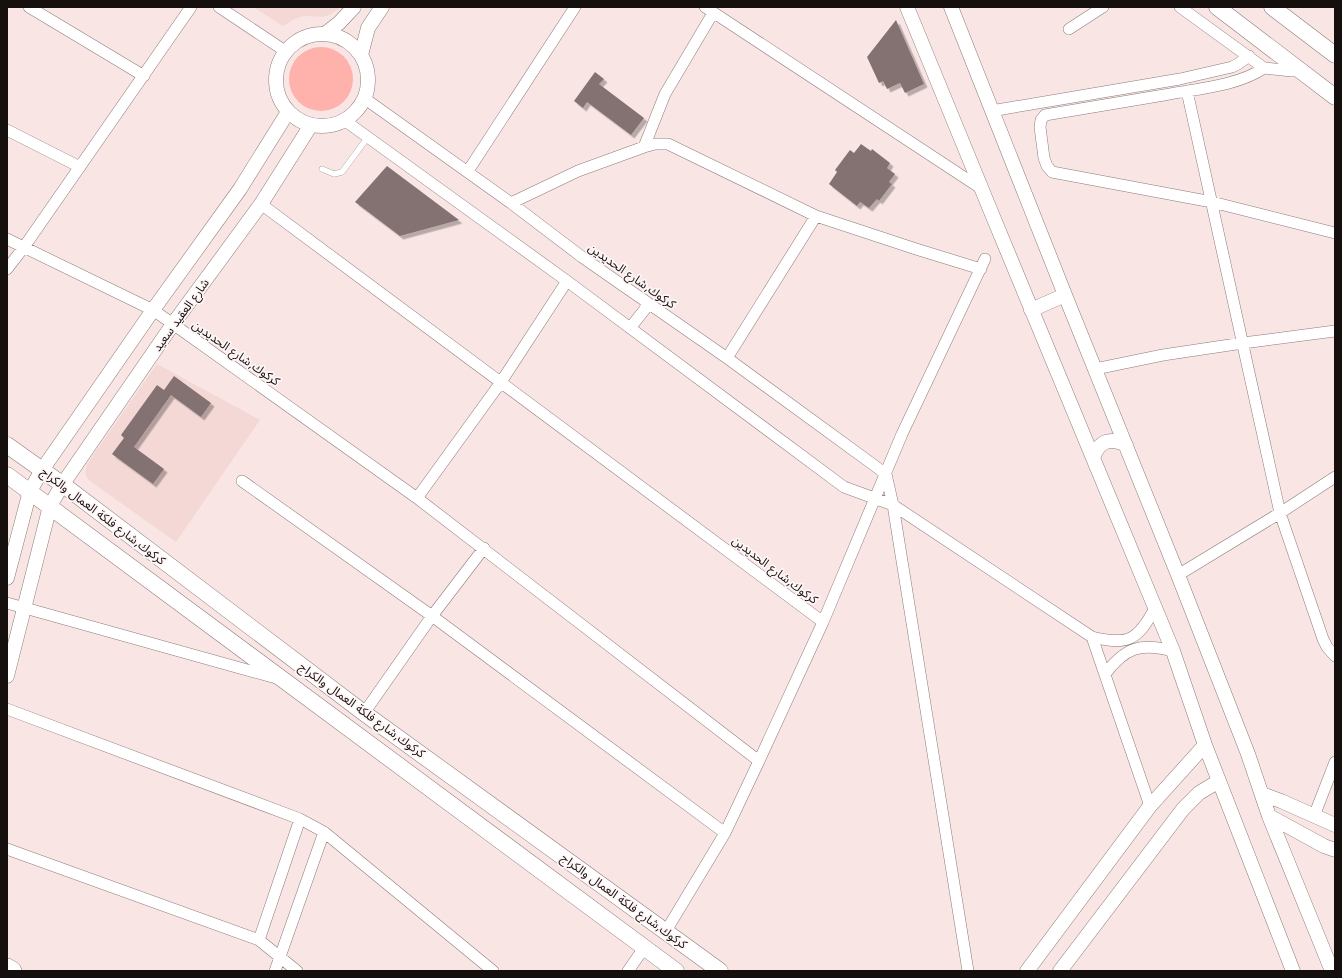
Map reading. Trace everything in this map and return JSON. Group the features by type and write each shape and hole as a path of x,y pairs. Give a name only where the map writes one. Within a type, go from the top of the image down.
{"highway":[{"path":"7,968 12,971"}],"main road":[{"path":"1217,7 1335,97"},
{"path":"1272,7 1335,55"},
{"name":"كركوك,شارع فلكة العمال والكراج","path":"7,445 364,713 720,971"},
{"name":"كركوك,شارع فلكة العمال والكراج","path":"7,475 287,681 644,948 667,968"}],"street":[{"path":"29,7 144,76"},
{"path":"7,269 24,247 191,7"},
{"path":"219,7 285,51"},
{"path":"326,33 339,23 354,7"},
{"path":"361,55 368,28 382,7"},
{"path":"468,171 575,7"},
{"path":"907,7 1173,651 1205,745 1293,971"},
{"path":"951,7 1178,575 1248,754 1269,816 1332,971"},
{"path":"1069,29 1103,7"},
{"path":"1180,7 1264,68 1292,71 1301,70"},
{"path":"644,147 665,94 709,10 982,189"},
{"path":"326,33 341,37 352,45 361,55 366,65 368,76 367,88 364,98 356,111 344,120 328,125 311,125 299,120 288,112 280,101 276,88 276,75 279,62 285,51 297,40 311,34 326,33"},
{"path":"992,111 1180,79 1232,67 1249,56"},
{"path":"1264,68 1242,79 1187,91 1045,115 1041,120 1040,127 1046,166 1052,172 1212,202 1335,233"},
{"path":"1187,91 1280,513 1323,639 1327,647 1335,656"},
{"name":"كركوك,شارع الحديدين","path":"364,98 468,171 582,257 727,358 886,474"},
{"name":"شارع العقيد سعيد","path":"7,578 30,491 42,470 153,310 240,189 288,112"},
{"path":"344,120 566,281 844,487 893,505 1092,637 1117,641 1136,635 1145,626 1155,608"},
{"name":"شارع العقيد سعيد","path":"7,676 50,506 62,485 173,324 261,204 311,125"},
{"path":"7,130 80,167"},
{"path":"511,203 578,171 644,147 655,144 668,144 816,216 916,249 983,264 902,434 823,622 725,833 666,931"},
{"name":"كركوك,شارع الحديدين","path":"261,204 823,622"},
{"path":"727,358 816,216"},
{"name":"كركوك,شارع الحديدين","path":"7,239 153,310 417,498 484,548 759,761"},
{"path":"417,498 501,382 566,281"},
{"path":"1031,310 1065,295"},
{"path":"630,328 649,304"},
{"path":"1095,369 1163,355 1335,331"},
{"path":"1093,458 1096,449 1106,442 1117,442 1126,445"},
{"path":"886,474 893,505 968,971"},
{"path":"1178,575 1280,513 1335,477"},
{"path":"242,481 432,616 725,833"},
{"path":"364,713 432,616 484,548"},
{"path":"7,603 287,681"},
{"path":"1092,637 1150,806"},
{"path":"1105,674 1120,657 1129,651 1151,646 1173,651"},
{"path":"7,709 300,819 324,832 493,971"},
{"path":"1027,971 1150,806 1205,745"},
{"path":"1314,816 1335,762"},
{"path":"1060,971 1183,809 1199,793 1219,781"},
{"path":"1262,794 1335,825"},
{"path":"1269,816 1324,846 1335,850"},
{"path":"259,940 300,819"},
{"path":"275,971 324,832"},
{"path":"7,849 259,940 297,971"},
{"path":"628,971 644,948"}],"lane":[{"path":"322,169 334,174 342,172 368,137"}],"shaded area":[{"path":"253,7 341,7 331,14 323,17 304,16 294,19 283,26"},
{"path":"321,47 339,53 347,61 353,79 347,97 339,105 321,111 303,105 295,97 289,79 295,61 303,53"},
{"path":"157,364 260,420 176,542 94,484 85,474 87,464"}],"building":[{"path":"896,20 924,84 905,93 900,83 887,89 883,81 879,83 867,57"},
{"path":"595,72 604,79 599,84 644,118 631,135 587,102 583,108 574,101"},
{"path":"861,144 871,151 872,149 890,163 887,168 895,174 889,182 892,184 879,201 877,199 869,208 860,202 857,206 829,184 837,172 835,170 850,150 854,153"},
{"path":"387,166 459,220 400,236 355,202"},
{"path":"174,376 211,403 201,417 171,395 134,447 164,469 153,484 112,454 124,438 121,435 157,385 164,390"}]}
